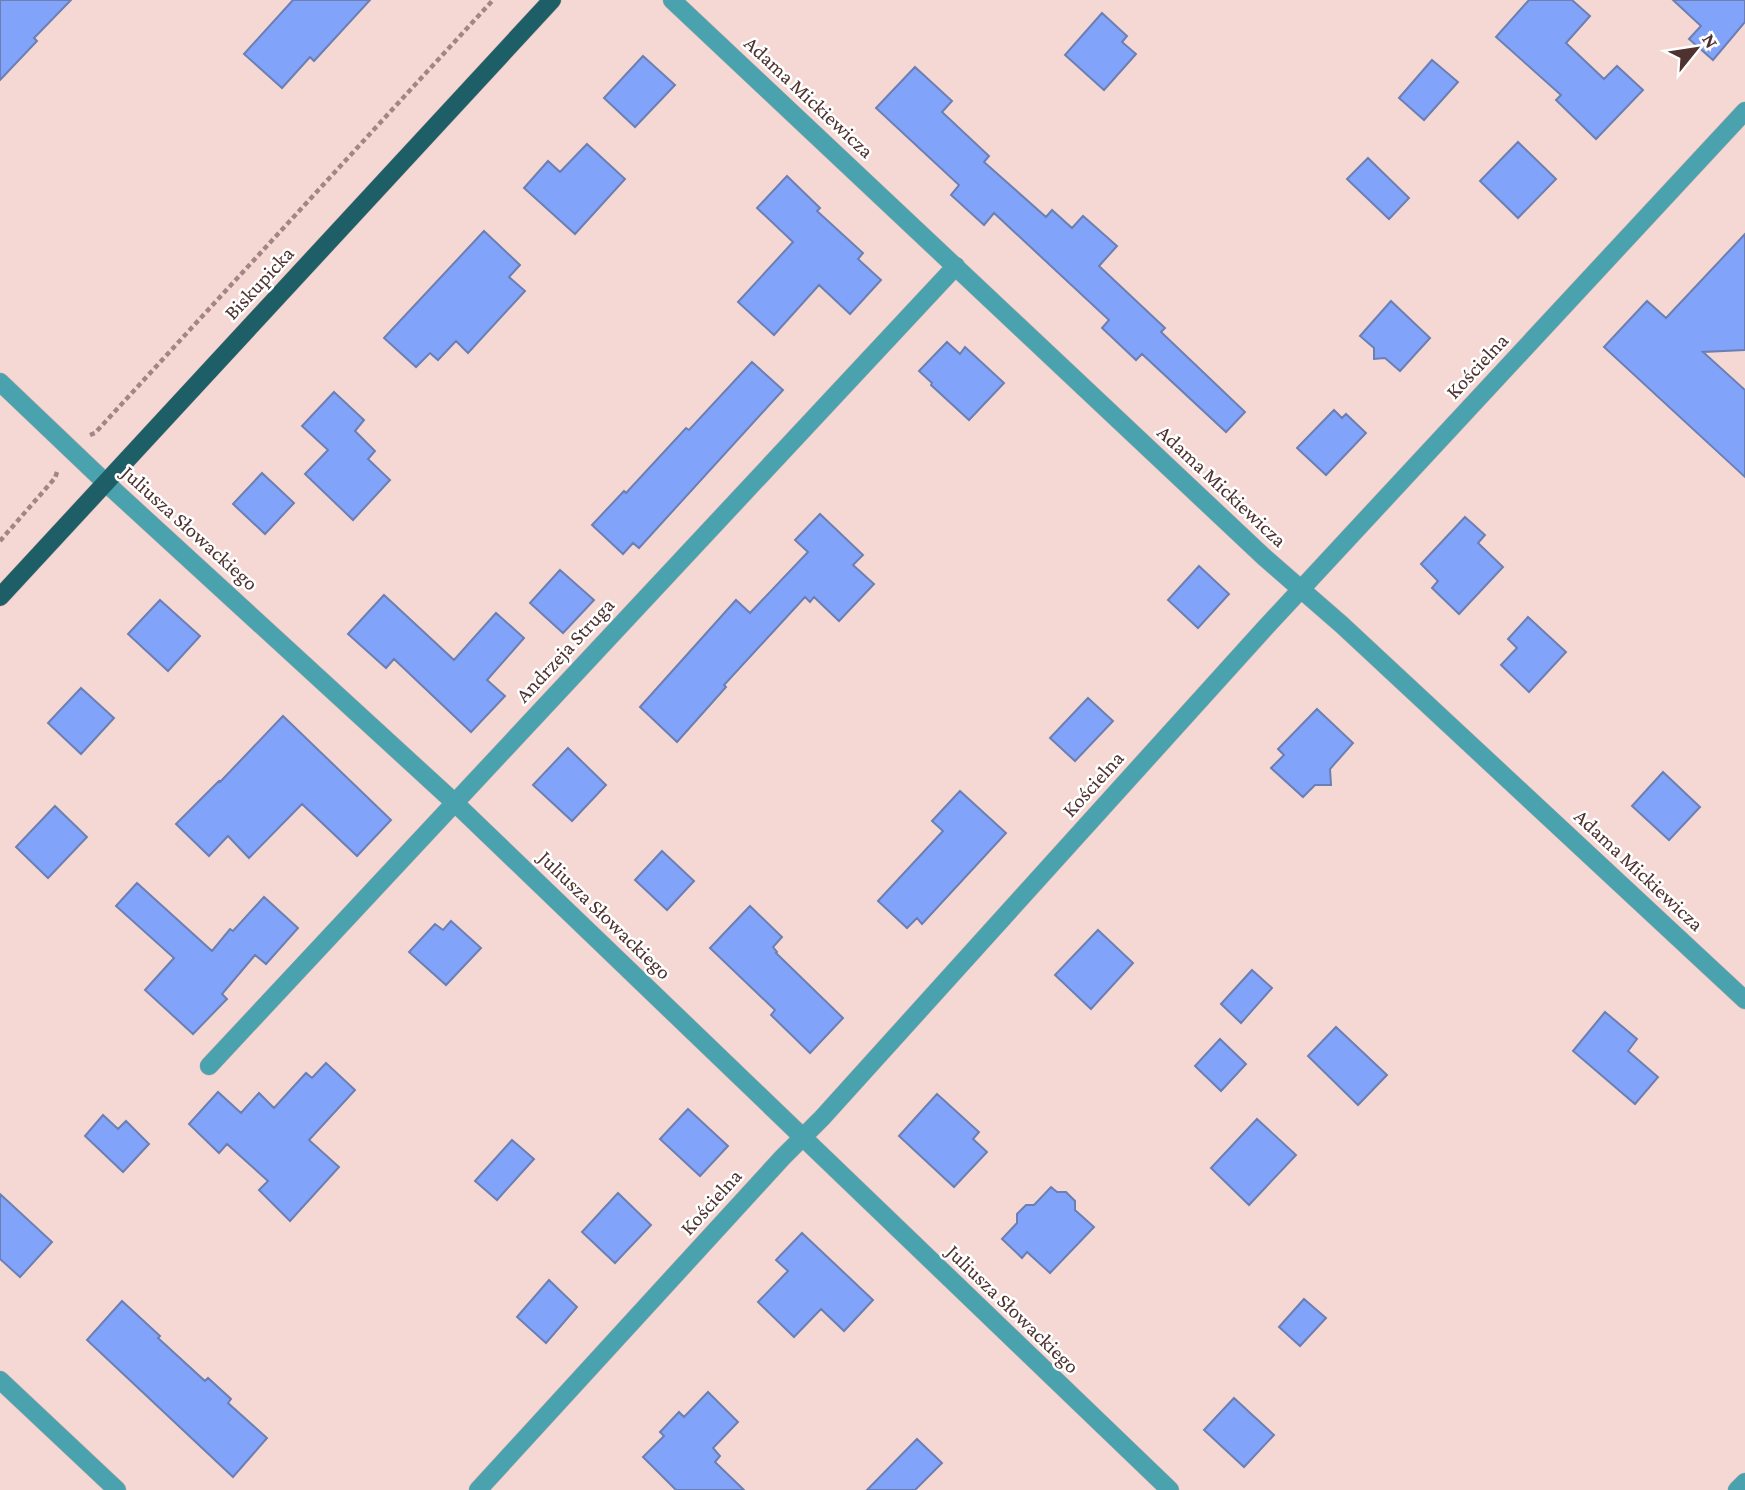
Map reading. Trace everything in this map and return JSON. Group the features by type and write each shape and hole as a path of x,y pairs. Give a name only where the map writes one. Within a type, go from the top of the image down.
{"main road":[{"name":"Biskupicka","path":"0,597 552,0"}],"street":[{"name":"Adama Mickiewicza","path":"672,0 1265,557 1745,1000"},
{"name":"Kościelna","path":"478,1490 1301,589 1745,111"},
{"name":"Andrzeja Struga","path":"209,1066 956,266"},
{"name":"Juliusza Słowackiego","path":"0,382 106,483 454,802 1170,1490"},
{"path":"0,1380 117,1490"},
{"path":"1737,1490 1745,1482"}],"path":[{"path":"83,439 95,433 493,0"},
{"path":"0,541 55,478 58,467"}],"building":[{"path":"0,0 71,0 34,38 37,41 0,80"},
{"path":"293,0 370,0 314,61 310,57 282,88 244,54"},
{"path":"1529,0 1572,0 1590,16 1566,43 1604,79 1617,66 1643,90 1596,139 1556,100 1561,95 1496,37"},
{"path":"1673,0 1745,0 1745,22 1713,60 1689,39 1701,26"},
{"path":"1102,13 1127,36 1122,42 1136,54 1104,90 1065,55"},
{"path":"643,56 675,85 635,127 604,98"},
{"path":"1432,60 1458,82 1424,120 1399,98"},
{"path":"915,67 952,101 942,112 989,156 984,162 1046,217 1052,210 1072,228 1083,216 1117,246 1099,266 1165,328 1161,332 1245,412 1226,432 1142,354 1136,360 1102,328 1109,320 994,213 984,225 951,195 959,185 876,108"},
{"path":"1518,142 1556,179 1518,218 1480,181"},
{"path":"587,144 625,179 575,234 524,188 548,161 560,172"},
{"path":"1368,158 1409,198 1389,219 1347,179"},
{"path":"787,176 820,208 817,211 863,253 858,259 881,280 850,314 819,285 774,335 738,302 793,242 757,208"},
{"path":"484,231 520,265 509,277 525,291 468,353 456,341 438,360 430,353 416,367 384,338"},
{"path":"1745,234 1745,350 1703,352 1745,390 1745,477 1604,347 1647,301 1666,318"},
{"path":"1391,301 1430,338 1400,371 1385,358 1374,359 1374,348 1360,336"},
{"path":"947,342 960,354 965,347 1004,383 969,420 919,371"},
{"path":"752,362 783,390 639,548 633,543 623,554 592,525 624,491 626,493 686,428 689,430"},
{"path":"334,392 364,420 355,431 375,451 368,459 390,480 353,520 305,474 328,450 302,426"},
{"path":"1334,410 1342,418 1346,414 1366,433 1326,475 1297,448"},
{"path":"262,473 294,503 265,534 233,504"},
{"path":"820,514 863,555 853,565 874,584 839,621 814,597 810,602 805,597 724,685 726,687 677,742 640,707 736,600 750,613 808,552 795,540"},
{"path":"1465,517 1485,535 1478,543 1503,567 1459,614 1432,588 1438,581 1421,564"},
{"path":"1199,566 1229,594 1198,628 1168,600"},
{"path":"560,570 594,600 563,633 530,603"},
{"path":"384,595 454,660 496,613 524,638 487,680 505,696 471,732 394,659 386,668 348,634"},
{"path":"160,600 200,636 168,671 128,634"},
{"path":"1528,617 1566,652 1529,692 1501,665 1517,648 1508,639"},
{"path":"81,688 114,718 81,754 48,723"},
{"path":"1088,698 1113,721 1075,761 1050,738"},
{"path":"1317,709 1353,743 1330,769 1331,785 1315,785 1303,797 1271,768 1284,755 1278,749"},
{"path":"283,716 391,820 357,856 302,804 249,858 228,836 209,856 176,824"},
{"path":"568,748 606,785 572,821 533,785"},
{"path":"1663,772 1700,807 1669,840 1632,806"},
{"path":"960,791 1006,833 922,924 917,918 907,928 878,901 943,831 932,821"},
{"path":"55,806 87,837 48,878 16,847"},
{"path":"662,851 694,881 667,910 635,880"},
{"path":"137,883 212,951 230,929 233,931 264,897 298,928 266,964 255,955 222,994 227,999 193,1034 145,990 174,958 116,906"},
{"path":"750,906 782,937 773,947 776,953 843,1018 810,1053 771,1015 775,1010 710,948"},
{"path":"451,921 481,948 446,985 409,952 435,924 443,930"},
{"path":"1098,930 1133,963 1091,1009 1055,975"},
{"path":"1252,970 1272,988 1241,1023 1221,1004"},
{"path":"1605,1012 1637,1039 1628,1051 1658,1077 1635,1104 1573,1051"},
{"path":"1336,1027 1387,1075 1358,1105 1308,1056"},
{"path":"1220,1039 1246,1064 1221,1091 1195,1066"},
{"path":"326,1063 355,1090 309,1140 339,1167 290,1221 259,1190 268,1181 227,1144 219,1153 189,1124 218,1092 241,1113 259,1093 274,1108 306,1073 312,1078"},
{"path":"937,1094 979,1132 973,1139 987,1152 954,1187 899,1136"},
{"path":"688,1109 728,1146 700,1176 660,1139"},
{"path":"103,1115 118,1129 126,1121 149,1144 123,1172 85,1136"},
{"path":"1257,1119 1296,1155 1249,1205 1211,1168"},
{"path":"512,1140 534,1159 497,1200 475,1181"},
{"path":"1051,1187 1057,1192 1066,1192 1075,1201 1075,1210 1094,1227 1050,1273 1027,1252 1022,1258 1002,1239 1017,1223 1017,1214 1026,1205 1034,1205"},
{"path":"618,1193 651,1225 615,1263 582,1232"},
{"path":"0,1194 52,1242 20,1277 0,1259"},
{"path":"802,1233 873,1300 844,1331 821,1309 794,1337 758,1302 788,1271 776,1260"},
{"path":"549,1280 577,1307 546,1343 517,1317"},
{"path":"1304,1299 1326,1318 1300,1346 1279,1327"},
{"path":"122,1301 205,1381 208,1378 231,1399 228,1403 267,1438 233,1477 87,1340"},
{"path":"708,1392 738,1422 713,1448 720,1456 715,1462 744,1490 676,1490 643,1457 664,1436 660,1432 679,1412 684,1417"},
{"path":"1234,1398 1274,1435 1244,1467 1204,1430"},
{"path":"917,1439 942,1463 915,1490 867,1490"}]}
